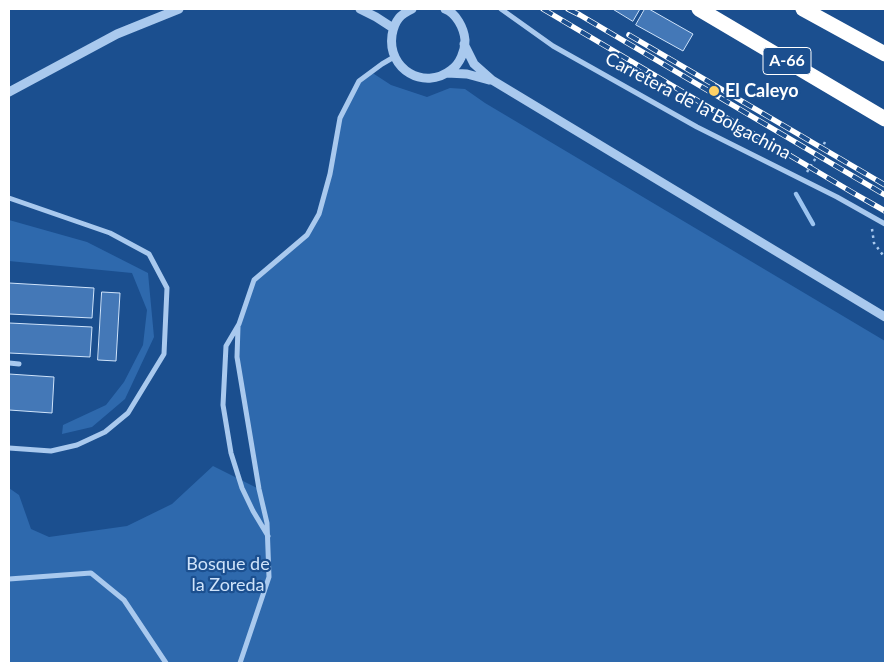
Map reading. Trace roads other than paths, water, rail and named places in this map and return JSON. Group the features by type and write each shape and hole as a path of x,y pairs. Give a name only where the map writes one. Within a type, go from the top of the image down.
{"highway":[{"name":"A-66","path":"699,9 885,119"},
{"path":"803,9 885,54"}],"street":[{"path":"9,92 117,34 179,9"},
{"path":"360,9 393,28"},
{"path":"411,9 400,17 393,28 391,43 394,57 405,71 416,77 430,79 447,74 467,74 492,80"},
{"path":"444,9 448,10 460,22 465,38 464,51 460,61 447,74"},
{"name":"Carretera de la Bolgachina","path":"501,9 570,56 697,127 803,180 885,224"},
{"path":"464,44 474,64 492,80 885,317"},
{"path":"268,536 242,488 231,453 224,405 226,346 238,324 254,280 307,235 319,214 330,174 340,118 359,81 394,57"},
{"path":"9,198 110,233 149,254 167,288 164,354 128,413 106,432 77,445 51,451 9,448"},
{"path":"238,324 237,357 259,490 267,523 269,577 240,663"},
{"path":"9,363 19,364"},
{"path":"9,580 91,573 124,600 166,663"}],"waterway":[{"path":"796,194 813,224"}],"railway":[{"path":"543,9 885,211"},
{"path":"568,9 885,195"},
{"path":"629,35 885,185"}],"place":[{"name":"El Caleyo","path":"714,91"}],"park label":[{"name":"Bosque de la Zoreda","path":"228,574"}]}
